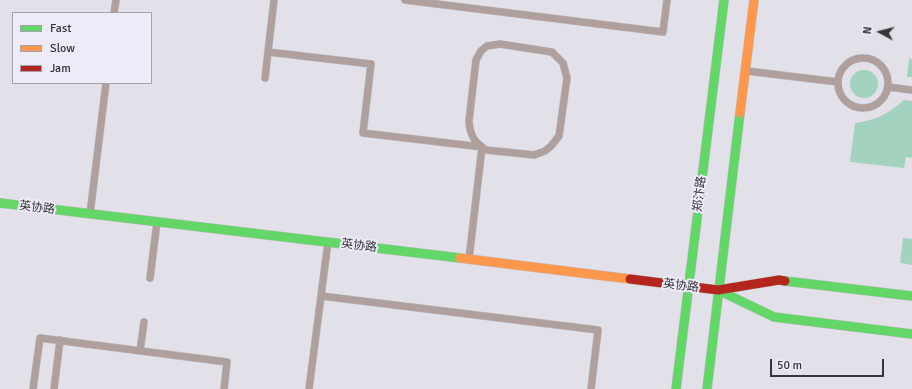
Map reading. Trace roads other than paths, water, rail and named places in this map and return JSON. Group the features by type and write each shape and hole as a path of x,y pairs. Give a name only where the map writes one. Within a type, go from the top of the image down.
{"street":[{"name":"郑汴路","path":"676,389 724,0"},
{"path":"706,389 754,0"},
{"name":"英协路","path":"0,204 328,242 718,290 778,280 912,296"},
{"name":"英协路","path":"718,290 774,317 912,334"}],"lane":[{"path":"114,12 116,0"},
{"path":"265,78 274,0"},
{"path":"405,0 663,32 667,0"},
{"path":"268,52 371,64 363,133 482,147 486,150 534,155 545,151 552,146 559,136 567,78 563,63 552,52 500,44 487,46 481,51 476,60 469,121 470,131 482,147 469,259"},
{"path":"858,58 866,58 880,64 888,79 888,87 880,102 873,106 864,108 849,104 840,93 838,82 840,72 845,66 858,58"},
{"path":"745,70 838,82"},
{"path":"90,214 106,84"},
{"path":"888,87 912,90"},
{"path":"150,278 157,222"},
{"path":"309,389 328,242"},
{"path":"321,296 598,330 591,389"},
{"path":"140,351 144,322"},
{"path":"33,389 40,338 227,362 224,389"},
{"path":"54,389 60,340"}]}
